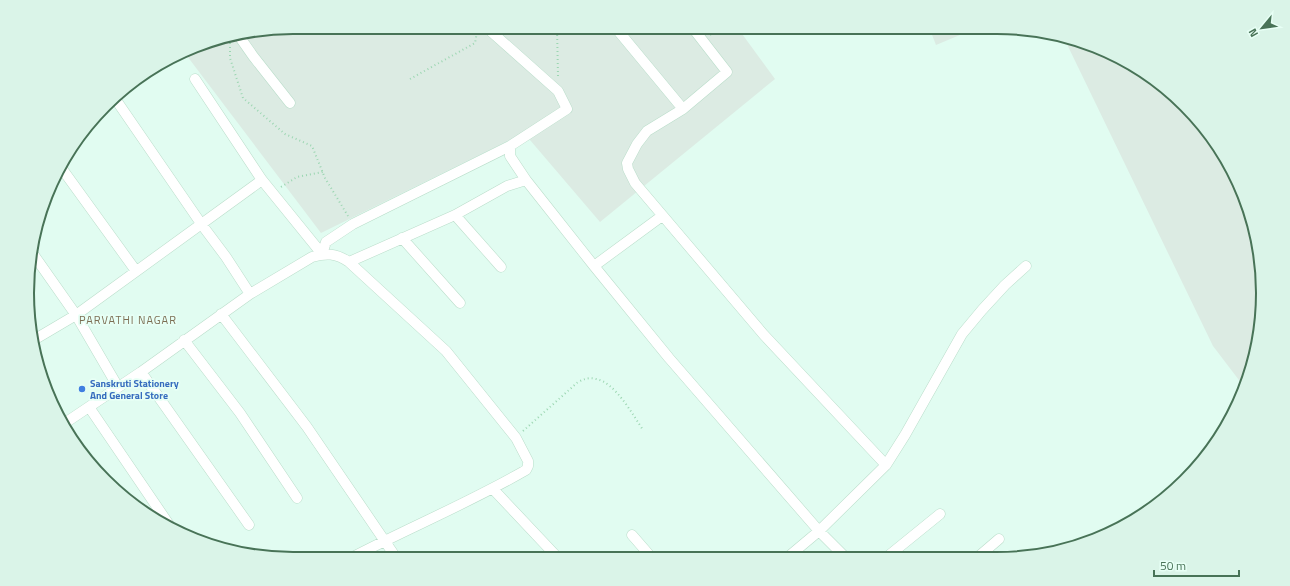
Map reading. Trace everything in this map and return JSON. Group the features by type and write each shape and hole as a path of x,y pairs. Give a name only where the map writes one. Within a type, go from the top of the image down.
{"street":[{"path":"322,254 326,242 353,224 510,146 567,109 558,91 494,34"},
{"path":"621,34 683,110"},
{"path":"697,34 727,72 683,110 647,131 629,158 627,163 628,169 635,183 662,216 764,335 886,465"},
{"path":"241,39 290,103"},
{"path":"195,79 262,180 322,254"},
{"path":"118,102 202,225 226,257 250,294"},
{"path":"510,146 510,156 526,180 594,266 670,358 819,530 840,552"},
{"path":"64,172 136,271"},
{"path":"38,338 76,316 262,180"},
{"path":"349,262 455,215 506,186 526,180"},
{"path":"455,215 501,267"},
{"path":"594,266 662,216"},
{"path":"402,238 460,303"},
{"path":"68,421 141,372 250,294 312,257 322,254 332,254 341,257 349,262 446,351 516,438 526,455 528,466 526,470 494,489 384,540 362,552"},
{"path":"36,258 76,316 118,387"},
{"path":"795,552 886,465 905,435 962,334 1005,285 1026,266"},
{"path":"221,314 307,427 392,552"},
{"path":"184,340 240,413 297,498"},
{"path":"141,372 249,525"},
{"path":"89,407 164,518"},
{"path":"494,489 552,552"},
{"path":"893,552 940,514"},
{"path":"632,535 647,552"},
{"path":"984,552 999,539"}],"path":[{"path":"410,79 475,43 477,34"},
{"path":"557,34 558,91"},
{"path":"230,42 230,58 243,98 285,134 312,146 325,178 353,224"},
{"path":"272,193 297,177 323,172"},
{"path":"516,438 578,382 588,378 598,379 611,386 622,399 643,430"}],"shaded area":[{"path":"293,34 742,34 775,79 600,222 524,133 321,233 188,57 210,48 242,39 259,36"},
{"path":"932,34 962,34 936,45"},
{"path":"1067,44 1112,61 1141,78 1168,98 1192,122 1202,135 1229,178 1242,210 1251,242 1254,259 1256,293 1254,327 1251,344 1240,381 1213,346"}],"place":[{"name":"Sanskruti Stationery And General Store","path":"82,389"}],"district":[{"name":"PARVATHI NAGAR","path":"128,320"}]}
